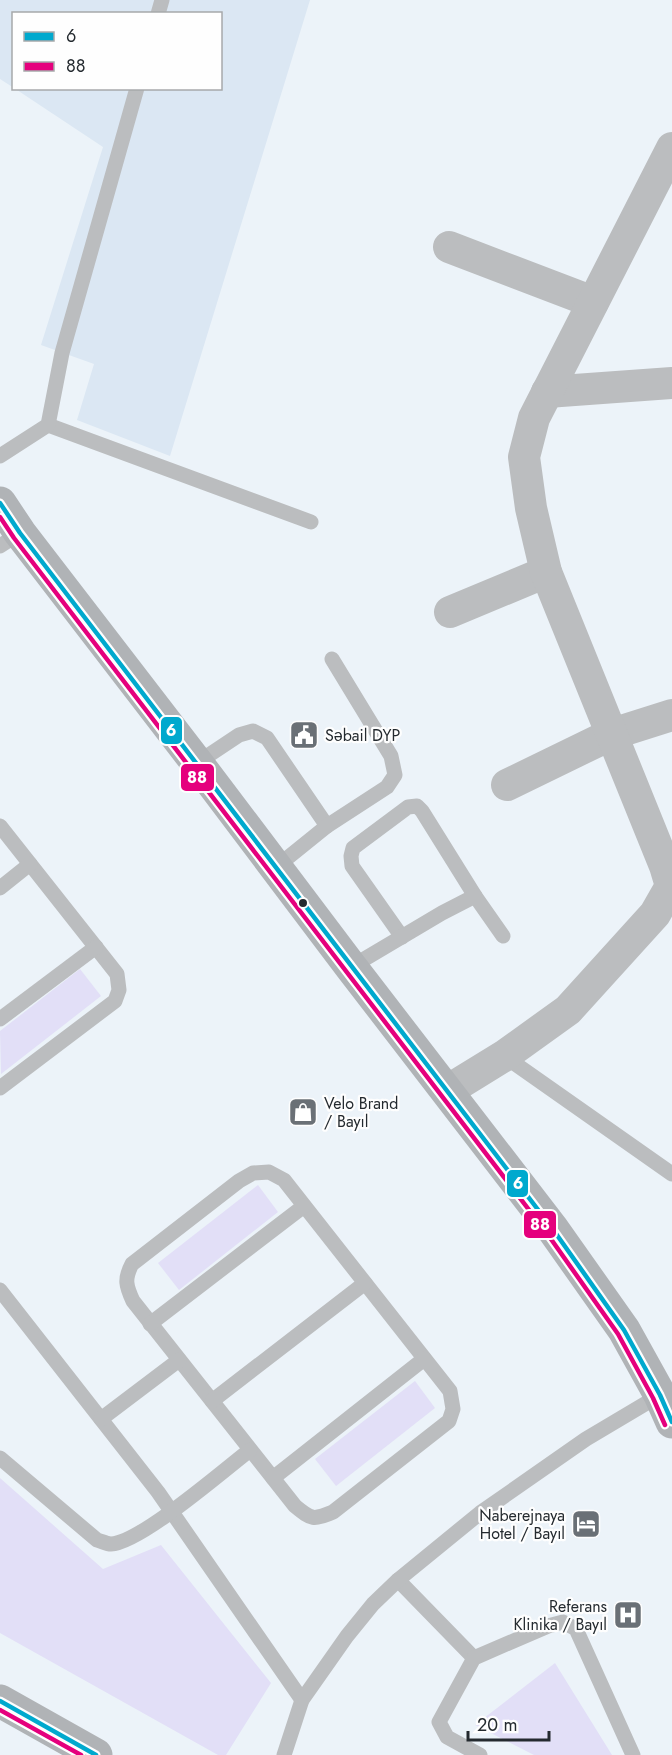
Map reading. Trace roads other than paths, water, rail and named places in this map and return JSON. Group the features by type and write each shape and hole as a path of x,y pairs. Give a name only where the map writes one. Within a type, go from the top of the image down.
{"highway":[{"path":"0,503 10,539 197,763 351,968 552,1228 624,1330 668,1403"},
{"path":"0,1701 96,1755"}],"street":[{"path":"447,1091 504,1056 568,1010 655,914 672,885 546,572 531,508 524,457 534,418 672,148"},
{"path":"449,247 593,302"},
{"path":"547,392 672,383"},
{"path":"450,612 546,572"},
{"path":"507,785 612,734 672,715"}],"lane":[{"path":"0,456 48,425 62,353 136,90"},
{"path":"48,425 311,522"},
{"path":"275,868 327,826 387,787 395,775 391,756 332,659"},
{"path":"197,763 239,735 253,731 267,738 327,826"},
{"path":"402,937 352,866 351,856 353,848 408,807 417,806 503,936"},
{"path":"0,826 117,974 119,990 115,1001 0,1088"},
{"path":"0,888 30,864"},
{"path":"351,968 475,896"},
{"path":"0,1019 96,947"},
{"path":"504,1056 672,1174"},
{"path":"269,1172 284,1180 364,1283 450,1391 453,1409 449,1421 333,1512 318,1518 308,1517 295,1506 133,1302 128,1291 126,1275 132,1264 239,1181 253,1173 269,1172"},
{"path":"150,1324 304,1206"},
{"path":"212,1401 364,1283"},
{"path":"0,1290 158,1492 302,1700"},
{"path":"273,1478 424,1359"},
{"path":"101,1419 179,1360"},
{"path":"284,1755 302,1700 347,1635 373,1604 398,1580 480,1513 586,1439 668,1403"},
{"path":"0,1458 97,1540 111,1544 133,1537 171,1512 250,1450"},
{"path":"398,1580 474,1658"},
{"path":"480,1755 447,1737 439,1722 474,1658 548,1626 563,1622 576,1629 633,1755"}],"place":[{"name":"Səbail DYP","path":"304,735"},
{"name":"Velo Brand / Bayıl","path":"303,1112"},
{"name":"Naberejnaya Hotel / Bayıl","path":"586,1524"},
{"name":"Referans Klinika / Bayıl","path":"628,1615"}]}
